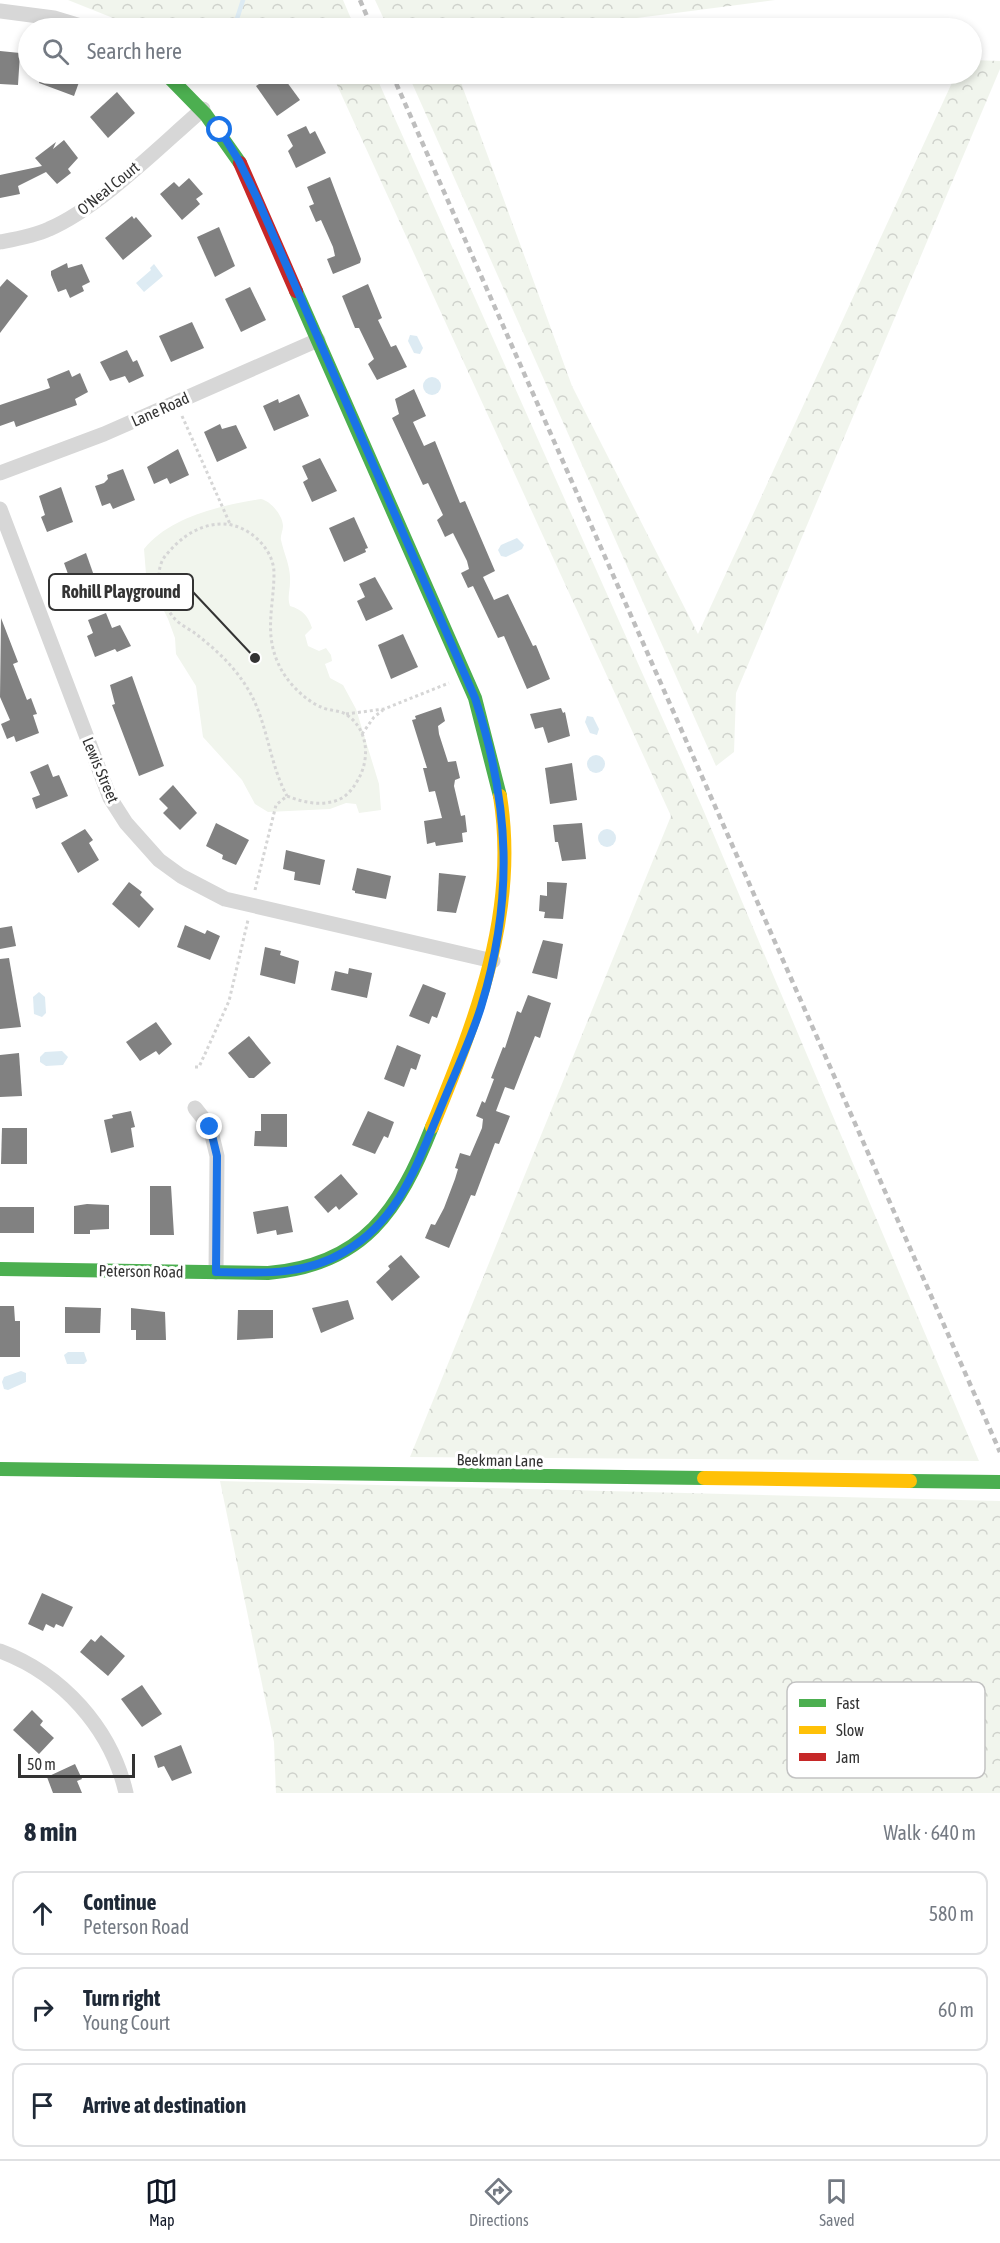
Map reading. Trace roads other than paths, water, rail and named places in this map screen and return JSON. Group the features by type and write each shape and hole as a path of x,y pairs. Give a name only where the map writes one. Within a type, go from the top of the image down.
{"street":[{"path":"0,11 54,18"},
{"name":"Peterson Road","path":"0,1269 292,1272 317,1265 344,1253 370,1235 402,1196 415,1170 481,1008 493,961 503,897 505,861 503,819 487,735 466,676 239,161 202,109 176,84"},
{"name":"O'Neal Court","path":"0,242 48,230 71,218 98,199 202,109"},
{"name":"Lane Road","path":"0,473 104,434 318,340"},
{"name":"Lewis Street","path":"0,509 110,798 126,823 159,860 181,876 225,899 493,961"},
{"path":"195,1108 210,1127 217,1156 216,1272"},
{"name":"Beekman Lane","path":"0,1469 1000,1482"},
{"path":"0,1650 53,1679 73,1697 108,1743 118,1765 126,1793"}],"waterway":[{"path":"237,18 243,0"}],"railway":[{"path":"360,0 368,18"},
{"path":"396,84 1000,1452"}],"place":[{"name":"Rohill Playground","path":"255,658"}]}
